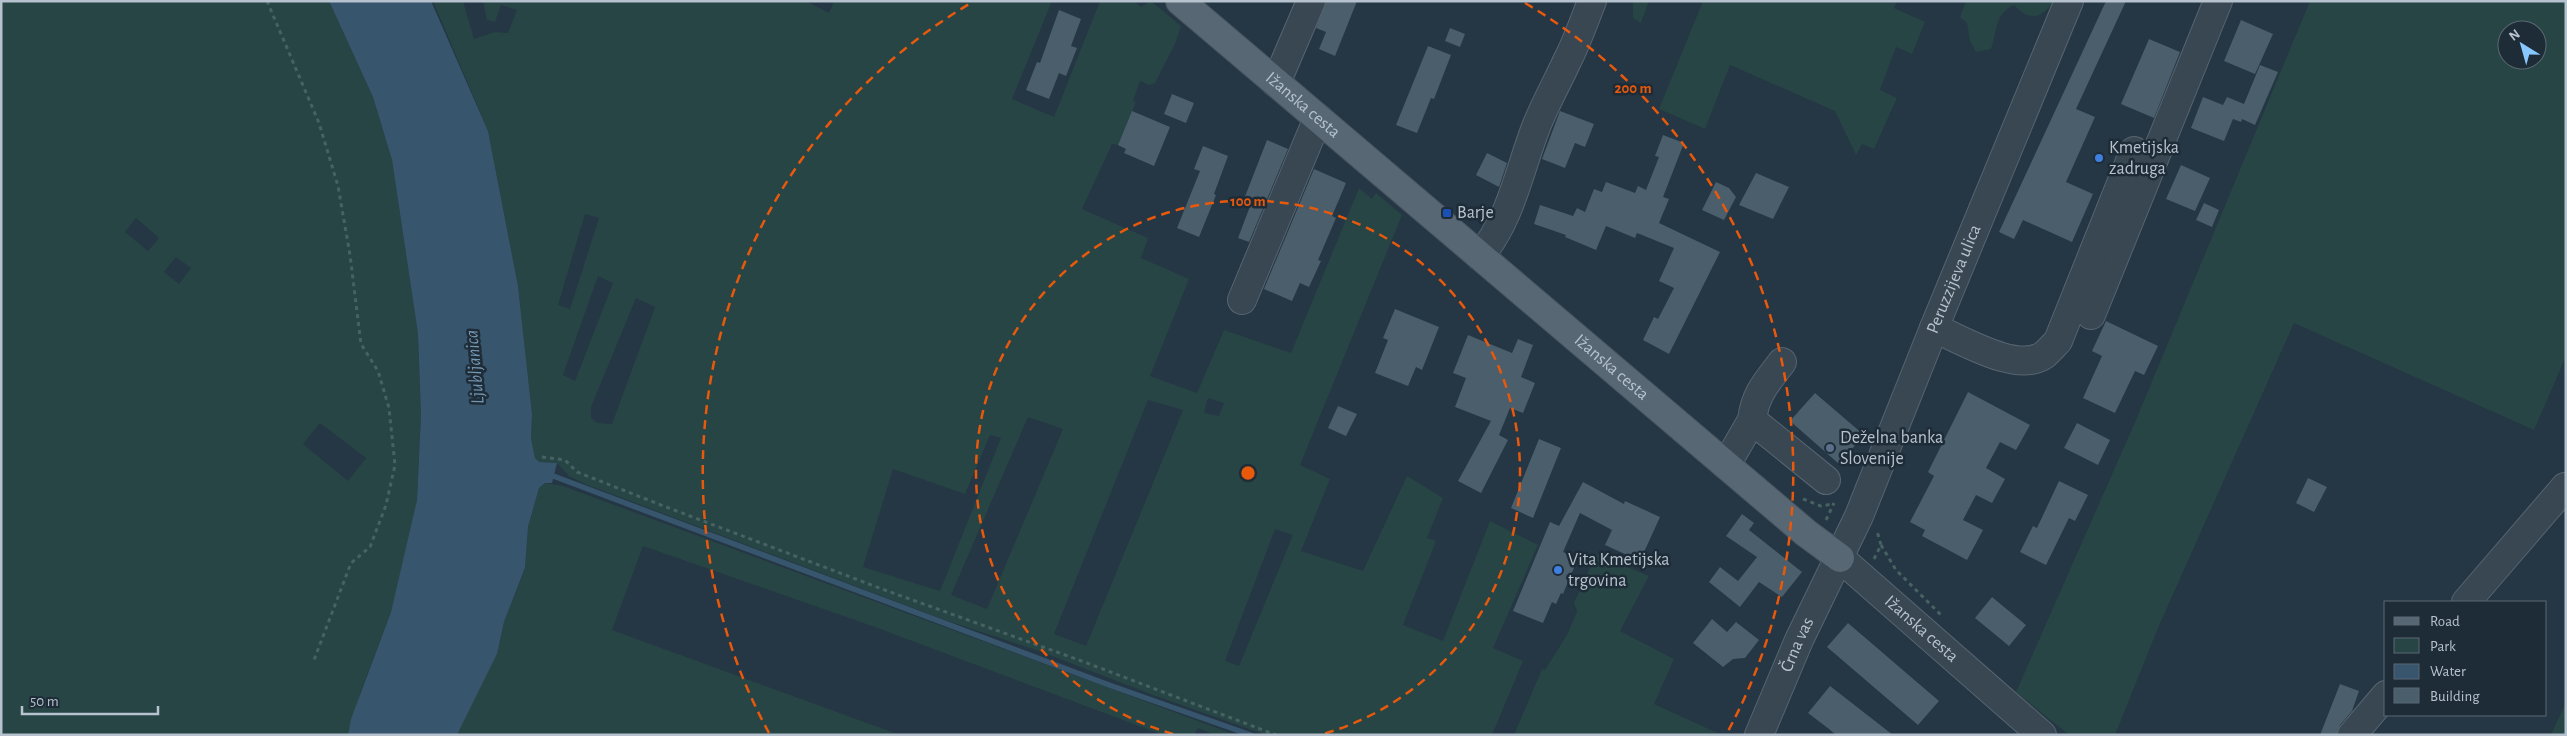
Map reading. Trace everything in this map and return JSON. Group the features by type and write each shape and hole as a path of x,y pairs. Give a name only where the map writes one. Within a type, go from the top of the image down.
{"main road":[{"name":"Ižanska cesta","path":"1180,1 1806,533 1840,558"}],"street":[{"path":"1276,83 1311,1"},
{"path":"1480,256 1493,241 1518,186 1526,152 1568,61 1592,1"},
{"name":"Peruzzijeva ulica","path":"1840,558 2069,1"},
{"path":"2091,314 2218,1"},
{"path":"1242,300 1318,118"},
{"path":"1934,328 2012,361 2031,360 2044,355 2058,341 2134,151"},
{"path":"1726,465 1752,420 1754,403 1761,390 1782,362"},
{"path":"1752,420 1833,490"},
{"path":"2467,601 2565,486"},
{"name":"Črna vas","path":"1759,735 1799,640 1840,558"},
{"name":"Ižanska cesta","path":"1840,558 2042,735"},
{"path":"2352,735 2384,697"}],"path":[{"path":"267,1 318,124 338,186 350,255 361,344 378,371 388,408 395,465 386,505 370,547 351,564 314,660"},
{"path":"542,457 565,460 577,472 680,512 1276,735"},
{"path":"1830,512 1833,504 1833,490"},
{"path":"1872,527 1879,532 1881,545 1876,555"}],"green space":[{"path":"1,1 329,1 373,97 392,160 418,334 421,415 417,500 409,544 391,612 361,691 348,735 1,735","holes":["136,218 159,238 148,251 125,232","176,257 191,268 179,284 164,272","320,423 366,458 348,481 303,444"]},
{"path":"433,1 463,1 474,39 495,32 508,33 517,10 501,5 495,22 487,20 483,1 806,1 829,13 834,1 1052,1 1012,99 1054,117 1100,1 1134,1 1141,7 1151,1 1181,26 1175,44 1155,83 1149,85 1140,81 1133,101 1136,102 1118,145 1112,144 1082,209 1148,238 1141,258 1189,279 1150,376 1197,393 1224,330 1291,353 1359,188 1372,199 1376,193 1402,215 1300,465 1330,479 1301,551 1363,571 1407,476 1443,498 1427,538 1436,541 1403,625 1443,641 1490,521 1538,545 1493,648 1523,661 1492,735 1266,735 1153,695 1042,652 948,621 585,484 569,476 557,463 539,462 535,458 531,438 532,414 518,286 488,131","holes":["585,214 599,218 570,309 558,305","598,276 613,283 575,381 563,375","636,298 655,307 612,424 597,423 591,418 591,407","1208,398 1224,403 1219,416 1204,413","1148,400 1183,410 1086,646 1054,634","1028,417 1063,429 987,609 951,595","990,435 1001,438 940,591 863,567 893,469 965,494","1275,529 1293,535 1239,666 1225,661"]},
{"path":"1633,1 1649,1 1641,23 1633,18"},
{"path":"1703,1 1897,1 1894,8 1925,22 1912,54 1896,47 1880,90 1897,98 1874,149 1862,144 1856,155 1835,111 1730,65 1705,129 1659,109"},
{"path":"1966,1 2054,1 2045,12 2035,16 2025,14 2014,5 2003,13 2000,18 1991,49 1976,52 1970,41 1967,23 1960,17"},
{"path":"2310,1 2566,1 2566,356 2534,430 2294,323 2158,628 2115,735 2069,735 2016,692 2136,420"},
{"path":"545,483 563,486 1236,735 1215,735 1198,728 1194,735 1163,735 872,626 643,546 612,630 900,735 457,735 497,654 504,622 525,569 528,527 539,488"},
{"path":"1596,554 1649,576 1620,631 1674,659 1654,704 1722,735 1514,735 1542,669 1545,670 1568,633 1577,611 1574,603"},
{"path":"2566,702 2566,735 2551,735"}],"water":[{"name":"Ljubljanica","path":"329,1 431,1 488,131 518,286 532,414 531,438 535,458 539,462 557,463 552,483 545,483 539,488 528,527 525,568 504,622 497,654 457,735 348,735 351,719 391,612 417,500 421,415 418,334 392,160 373,97"}],"building":[{"path":"1326,1 1357,1 1335,56 1319,49 1326,32 1316,28"},
{"path":"2106,1 2126,1 2076,109 2095,117 2066,182 2093,194 2072,242 2023,220 2014,239 1999,232"},
{"path":"1059,10 1081,19 1071,46 1077,48 1066,76 1059,73 1049,99 1026,90 1037,62 1040,63"},
{"path":"2241,20 2273,34 2255,74 2224,61"},
{"path":"1450,28 1465,34 1460,47 1445,41"},
{"path":"2149,39 2180,52 2154,118 2121,104"},
{"path":"1428,46 1451,55 1434,99 1431,98 1417,133 1396,125"},
{"path":"2260,65 2278,72 2255,125 2242,119 2241,122 2233,119 2224,141 2191,128 2203,97 2223,105 2227,97 2244,104"},
{"path":"1172,94 1194,103 1186,123 1164,114"},
{"path":"1132,111 1170,127 1154,166 1124,153 1126,149 1118,145"},
{"path":"1560,111 1594,124 1585,147 1575,143 1565,168 1542,159"},
{"path":"1663,135 1684,143 1663,197 1669,199 1659,223 1720,252 1669,354 1643,340 1654,317 1658,319 1674,288 1659,281 1674,248 1637,233 1635,238 1606,226 1596,250 1565,237 1566,235 1534,224 1540,205 1573,216 1577,208 1585,212 1594,189 1602,192 1606,182 1635,193 1638,186 1646,190 1659,157 1655,156"},
{"path":"1267,140 1288,149 1249,242 1238,238 1252,201 1244,199"},
{"path":"1203,146 1228,156 1214,194 1216,195 1199,237 1177,228 1200,171 1194,169"},
{"path":"1487,153 1507,163 1499,187 1476,175"},
{"path":"2181,165 2210,178 2195,211 2166,199"},
{"path":"1314,169 1346,183 1332,216 1336,218 1318,260 1321,261 1309,287 1300,283 1292,301 1264,289"},
{"path":"1756,173 1789,187 1773,219 1739,205"},
{"path":"1716,182 1729,188 1736,197 1724,220 1702,210"},
{"path":"2204,203 2219,210 2212,227 2196,220"},
{"path":"1395,309 1439,327 1422,370 1416,367 1408,386 1375,373 1388,340 1383,338"},
{"path":"2106,321 2158,346 2144,375 2135,371 2115,413 2083,398 2102,356 2092,351"},
{"path":"1468,335 1512,353 1518,339 1533,345 1521,377 1535,383 1523,413 1510,408 1499,435 1508,440 1481,493 1458,481 1491,421 1455,407 1466,378 1453,373"},
{"path":"1968,392 2030,425 2016,450 2000,442 1986,468 2005,479 1992,503 1976,495 1963,520 1983,530 1967,560 1922,536 1925,530 1910,522 1934,476 1928,472"},
{"path":"1815,393 1864,435 1839,464 1790,421"},
{"path":"1338,406 1357,414 1346,436 1328,428"},
{"path":"2077,423 2110,440 2098,465 2064,448"},
{"path":"1539,439 1561,448 1533,518 1511,508"},
{"path":"2308,478 2327,487 2314,512 2296,503"},
{"path":"2059,481 2088,495 2075,521 2069,518 2046,565 2020,552 2033,526 2037,528"},
{"path":"1583,482 1624,504 1625,501 1660,517 1640,561 1605,545 1612,530 1580,513 1563,552 1578,558 1563,594 1561,593 1556,604 1552,602 1543,623 1513,611 1550,522 1559,526"},
{"path":"1742,514 1754,523 1749,530 1802,572 1782,597 1759,582 1740,607 1709,582 1720,567 1738,581 1757,557 1726,536"},
{"path":"1992,597 2026,625 2009,646 1975,618"},
{"path":"1712,619 1727,632 1736,622 1759,640 1745,658 1733,659 1723,667 1693,643"},
{"path":"1848,623 1939,701 1918,725 1827,647"},
{"path":"2340,684 2359,691 2352,711 2340,725 2337,735 2320,735"},
{"path":"1830,686 1893,735 1836,735 1808,713"}],"waterway":[{"path":"548,474 1109,685 1251,735"}],"place":[{"name":"Kmetijska zadruga","path":"2099,158"},
{"name":"Barje","path":"1447,213"},
{"name":"Deželna banka Slovenije","path":"1830,448"},
{"name":"Vita Kmetijska trgovina","path":"1558,570"}]}
